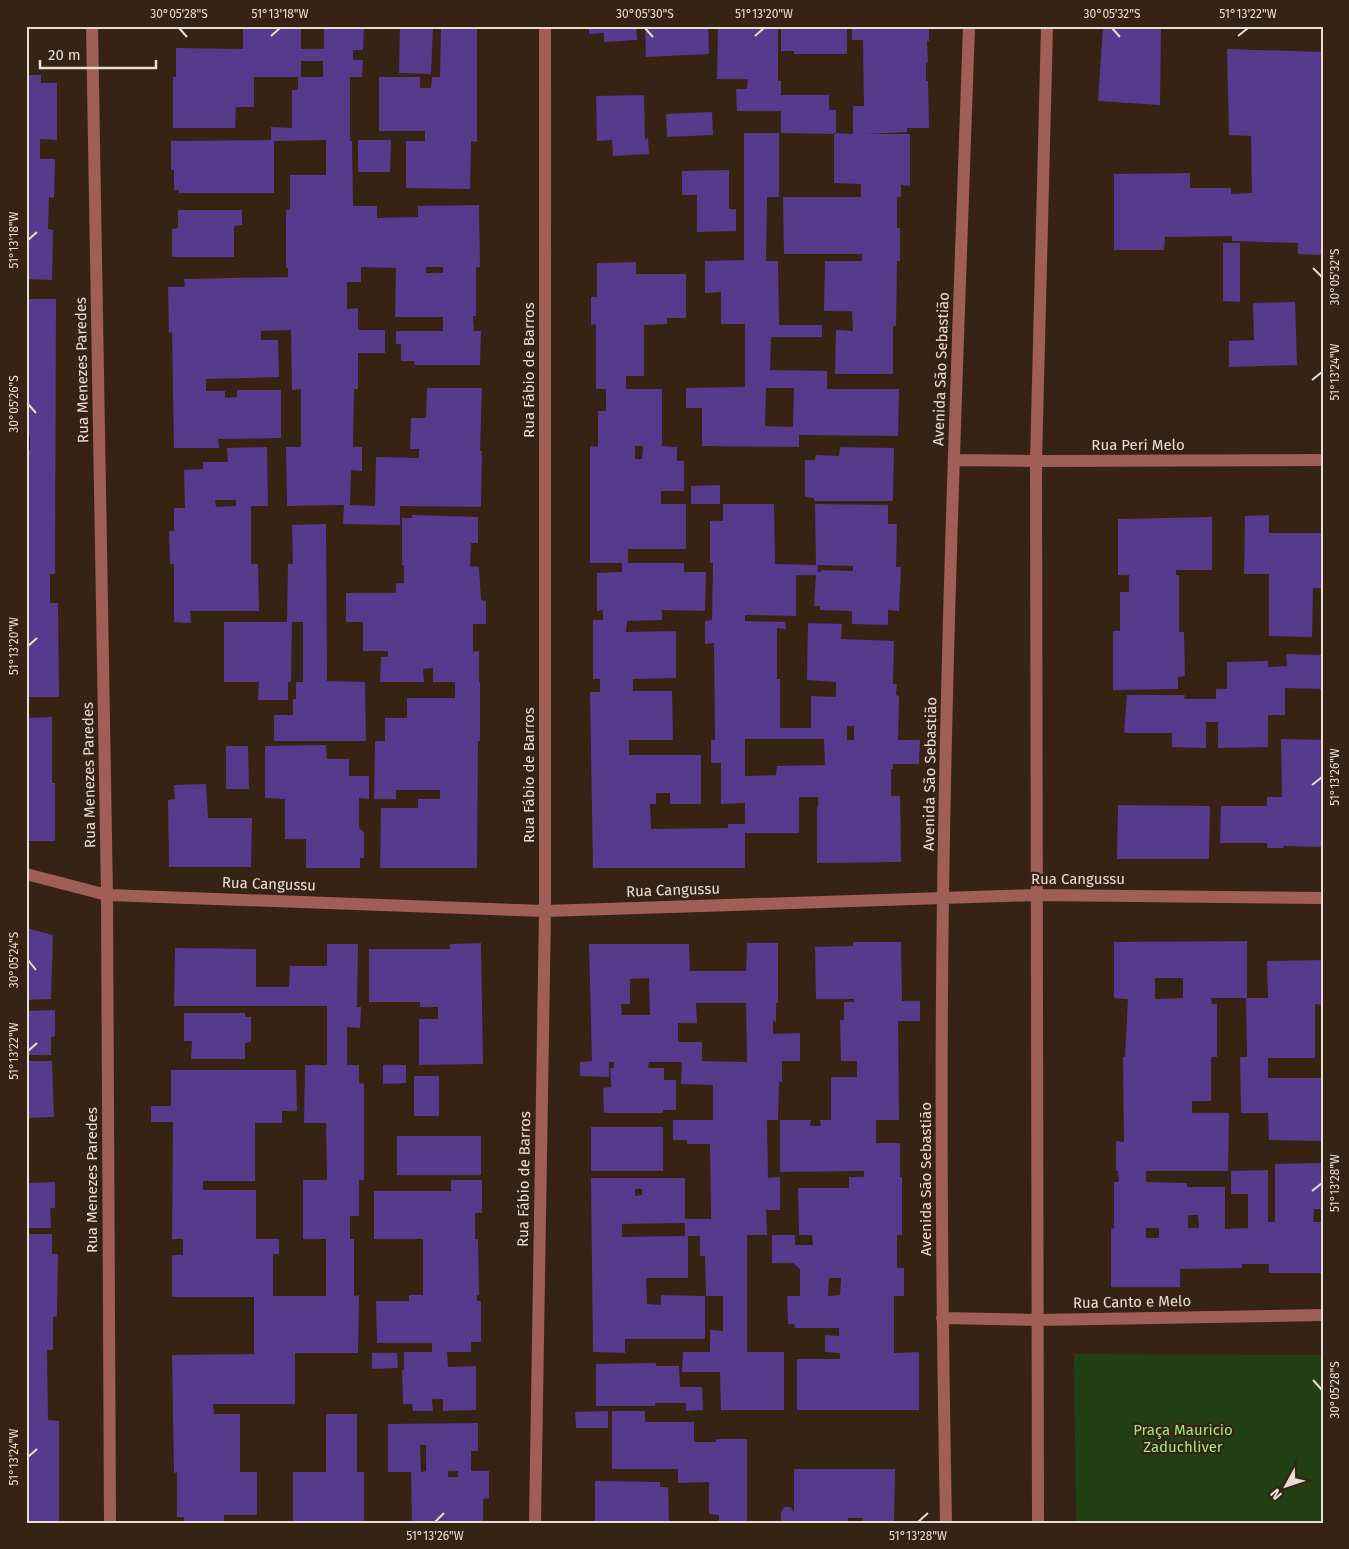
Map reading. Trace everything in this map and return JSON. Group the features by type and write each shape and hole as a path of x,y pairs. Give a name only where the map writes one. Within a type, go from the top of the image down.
{"street":[{"name":"Rua Menezes Paredes","path":"92,26 107,895 110,1523"},
{"name":"Rua Fábio de Barros","path":"535,1523 545,911 545,26"},
{"name":"Avenida São Sebastião","path":"946,1523 942,1318 943,899 954,460 969,26"},
{"path":"1038,1523 1036,461 1047,26"},
{"name":"Rua Peri Melo","path":"954,460 1323,460"},
{"name":"Rua Cangussu","path":"26,874 107,895 545,911 1037,895 1323,898"},
{"name":"Rua Canto e Melo","path":"942,1318 1037,1320 1323,1315"}],"green space":[{"name":"Praça Mauricio Zaduchliver","path":"1074,1354 1323,1355 1323,1523 1076,1523"}],"building":[{"path":"243,26 301,26 301,49 324,49 324,26 364,26 363,50 353,50 353,60 363,60 362,77 350,77 353,206 377,206 377,218 418,217 418,206 479,205 480,267 476,267 476,316 473,316 474,331 481,331 480,365 415,365 414,361 401,361 401,344 396,344 396,331 443,331 443,317 395,317 396,268 361,267 361,282 347,282 347,309 358,308 358,330 385,330 385,353 358,353 358,389 354,389 353,447 362,447 362,471 351,470 350,505 375,506 376,457 419,458 419,449 410,449 411,418 426,418 427,388 482,388 481,507 400,506 400,525 343,524 344,505 287,506 286,447 301,447 301,389 292,390 291,330 261,331 261,340 278,340 279,377 206,379 206,391 225,391 225,398 237,397 237,390 281,390 281,438 218,439 219,448 174,448 172,332 169,333 168,287 185,287 184,279 288,277 288,268 286,268 286,210 290,210 290,175 326,175 326,140 274,141 274,193 179,193 179,190 174,190 174,170 171,170 171,141 271,140 271,127 292,128 292,90 298,90 298,77 254,77 254,107 236,107 235,128 173,128 173,77 176,77 176,48 243,49","holes":["301,61 323,61 323,77 301,77","426,267 443,267 443,273 426,273"]},
{"path":"400,26 433,26 431,74 399,73"},
{"path":"441,26 477,26 477,142 471,141 470,189 406,188 406,141 425,141 425,131 379,131 379,77 420,77 420,88 431,88 432,77 440,77"},
{"path":"589,26 636,26 637,40 604,42 604,33 589,34"},
{"path":"645,26 708,26 709,54 646,57"},
{"path":"718,26 778,26 778,81 781,81 781,95 829,95 829,110 836,110 836,134 781,133 781,111 737,111 736,89 747,89 748,81 747,79 717,79"},
{"path":"781,26 847,26 847,54 794,54 794,51 781,51"},
{"path":"852,26 929,26 926,81 928,81 929,128 907,128 907,132 865,134 910,134 910,186 901,185 901,197 897,197 897,228 900,228 900,261 897,261 896,326 893,326 893,374 835,374 836,330 853,331 852,311 824,311 825,261 862,261 862,254 784,254 783,197 861,197 861,184 834,183 834,133 853,134 853,106 864,106 863,40 852,40"},
{"path":"1103,26 1161,26 1160,105 1098,101"},
{"path":"1227,49 1323,52 1323,255 1298,254 1298,243 1232,241 1232,236 1165,237 1164,250 1114,250 1114,174 1190,173 1190,188 1231,188 1231,194 1252,193 1251,136 1229,135"},
{"path":"26,75 41,75 41,83 57,83 57,140 40,139 40,159 55,159 54,198 49,197 48,229 53,230 52,280 26,279"},
{"path":"644,95 645,139 648,138 649,154 613,156 612,140 597,141 596,96"},
{"path":"712,112 713,135 667,137 666,114"},
{"path":"744,133 779,133 779,197 767,197 766,261 778,261 779,325 822,325 822,337 771,337 770,370 827,371 827,389 899,389 898,436 799,435 799,447 702,446 702,408 686,408 686,388 745,387 745,324 721,324 721,292 705,293 705,261 744,260","holes":["766,388 794,388 793,427 765,426"]},
{"path":"358,140 391,140 390,172 358,172"},
{"path":"729,170 729,209 736,209 736,231 697,232 697,195 682,195 682,171"},
{"path":"178,210 242,210 242,225 234,226 234,257 172,257 172,229 178,228"},
{"path":"1223,243 1240,243 1240,302 1223,301"},
{"path":"636,262 636,274 686,274 686,318 667,318 667,324 644,325 644,376 626,376 626,389 662,389 662,446 677,447 677,461 684,461 684,491 661,491 661,504 686,504 686,549 628,549 628,563 684,563 684,572 706,572 705,611 662,610 662,620 627,621 626,632 676,631 676,678 633,679 633,691 672,691 673,740 629,740 629,755 701,755 701,804 670,804 670,793 656,793 656,804 650,804 651,829 728,828 728,824 745,824 745,803 721,804 721,763 711,763 711,740 715,740 714,643 705,644 705,621 712,620 713,563 710,563 710,521 723,521 723,504 774,504 775,564 816,565 815,504 888,505 888,524 897,524 896,567 901,567 899,611 888,610 888,625 852,624 852,611 820,610 820,606 814,606 816,575 796,575 796,616 745,615 745,621 785,622 786,629 777,628 777,679 780,679 780,728 811,728 811,696 836,697 836,682 807,680 808,623 842,624 841,639 894,641 893,684 897,684 896,695 899,696 898,740 920,740 919,764 893,764 893,769 891,769 891,796 900,796 901,862 817,863 818,797 799,797 799,833 745,833 745,868 593,868 590,692 600,692 600,679 593,679 593,620 603,620 603,610 597,611 597,573 622,572 622,563 590,563 590,446 598,447 598,411 606,411 606,389 596,389 596,324 591,325 591,297 597,297 597,263","holes":["635,446 643,446 642,459 635,459","818,565 853,566 853,571 821,570 821,572 818,572","847,726 854,726 854,740 847,740","745,739 824,739 825,765 777,766 776,775 745,776"]},
{"path":"26,299 56,299 55,574 50,574 50,603 58,603 59,697 26,697 26,450 30,450 30,436 28,436 28,422 26,422"},
{"path":"1295,302 1297,365 1229,367 1229,341 1254,340 1253,303"},
{"path":"267,447 268,506 251,506 251,564 258,564 259,611 190,611 191,623 174,622 174,564 170,564 169,531 174,531 174,508 185,508 184,470 203,469 203,462 228,462 227,448","holes":["215,500 236,500 236,506 216,507"]},
{"path":"840,447 894,448 893,501 814,501 814,498 805,497 805,460 815,460 816,455 839,456"},
{"path":"720,485 720,504 691,504 691,486"},
{"path":"412,515 478,517 478,543 471,543 470,566 479,567 481,600 486,601 486,624 473,624 473,652 479,651 480,682 477,868 380,868 381,808 418,808 418,799 440,799 440,790 396,790 396,799 374,799 375,741 385,741 385,718 407,718 407,698 455,698 455,682 433,682 433,668 423,669 424,682 380,682 381,657 388,657 388,651 363,651 363,622 346,622 346,593 396,593 396,583 404,583 402,518 412,518"},
{"path":"1269,515 1269,533 1323,533 1323,588 1313,588 1312,637 1269,636 1269,574 1244,574 1245,516"},
{"path":"1212,517 1212,570 1176,570 1176,575 1179,575 1179,632 1184,632 1185,676 1178,677 1178,689 1113,690 1113,631 1120,631 1120,592 1129,592 1129,575 1118,575 1118,519"},
{"path":"326,524 327,681 365,682 366,741 274,741 274,715 293,715 293,699 296,699 296,682 303,682 303,622 292,622 291,682 288,682 288,700 258,700 259,682 224,682 224,622 287,622 288,564 293,564 292,525"},
{"path":"1286,654 1323,655 1323,689 1285,688 1285,715 1268,715 1268,747 1218,748 1218,722 1206,722 1206,748 1172,747 1172,733 1124,733 1127,695 1185,695 1184,699 1216,699 1216,689 1227,689 1227,662 1268,661 1268,667 1287,666"},
{"path":"52,717 52,783 55,783 55,841 26,841 26,718"},
{"path":"1281,739 1323,740 1323,847 1283,846 1284,848 1267,848 1267,843 1220,843 1221,806 1267,806 1267,797 1282,797"},
{"path":"326,745 327,759 349,759 349,776 369,776 369,799 359,798 359,828 364,832 364,858 360,858 360,868 306,868 306,839 285,839 285,799 265,798 265,746"},
{"path":"226,746 248,746 249,789 226,789"},
{"path":"206,784 208,818 252,818 251,867 169,867 168,800 175,799 174,785"},
{"path":"1118,805 1210,806 1209,859 1117,859"},
{"path":"26,928 53,935 51,999 26,1000"},
{"path":"1247,941 1247,998 1211,998 1212,1004 1217,1004 1217,1057 1211,1057 1211,1101 1192,1101 1192,1113 1229,1113 1228,1171 1146,1171 1146,1182 1187,1183 1187,1187 1225,1187 1225,1229 1248,1228 1248,1194 1231,1194 1231,1171 1268,1170 1268,1222 1275,1222 1275,1164 1323,1163 1323,1209 1314,1209 1313,1222 1323,1222 1323,1273 1269,1273 1269,1264 1242,1264 1242,1268 1180,1269 1180,1287 1111,1287 1111,1228 1114,1229 1114,1182 1119,1182 1118,1171 1116,1171 1116,1141 1124,1142 1123,1057 1125,1057 1128,999 1114,998 1114,942","holes":["1155,978 1183,978 1183,998 1155,999","1188,1215 1198,1215 1199,1228 1188,1228","1146,1228 1159,1228 1159,1238 1146,1238"]},
{"path":"853,942 901,942 902,1001 920,1001 920,1021 898,1021 899,1120 876,1120 876,1143 900,1143 902,1235 897,1235 897,1268 904,1268 904,1296 894,1296 894,1353 919,1352 919,1410 797,1410 797,1359 840,1359 840,1353 825,1352 825,1335 839,1336 839,1328 795,1328 794,1324 788,1324 787,1296 800,1296 800,1269 793,1263 772,1263 772,1235 795,1235 795,1245 813,1245 812,1235 799,1235 798,1188 849,1188 849,1177 864,1177 864,1171 780,1172 780,1120 811,1120 810,1126 821,1126 820,1120 831,1120 831,1077 857,1077 857,1061 841,1061 840,1020 844,1020 844,1002 854,1002 854,999 816,999 815,947 853,946","holes":["829,1278 841,1278 840,1295 828,1296"]},
{"path":"481,943 483,1064 419,1065 419,1019 438,1019 438,1007 420,1007 420,1002 369,1002 369,949 450,949 450,944"},
{"path":"747,943 778,943 778,1003 776,1003 776,1022 773,1021 773,1034 800,1033 800,1061 782,1061 782,1082 779,1082 778,1120 767,1120 768,1178 780,1177 780,1210 766,1210 767,1235 747,1235 747,1352 784,1352 784,1410 721,1410 720,1372 682,1372 683,1352 710,1352 710,1330 723,1331 723,1296 706,1296 705,1256 700,1256 700,1236 688,1236 688,1278 646,1278 647,1304 661,1305 661,1295 705,1296 705,1339 625,1339 625,1353 593,1352 591,1178 685,1178 685,1219 711,1219 710,1144 687,1144 687,1140 673,1140 673,1120 713,1120 713,1085 681,1084 682,1062 649,1062 648,1068 664,1068 664,1080 676,1080 676,1110 663,1110 663,1113 604,1113 603,1088 611,1087 610,1068 614,1068 614,1062 609,1062 609,1077 580,1076 580,1062 592,1061 589,944 689,944 690,971 746,971","holes":["649,978 650,1015 622,1015 621,1004 630,1004 630,979","696,1003 746,1003 747,1062 702,1061 702,1042 678,1042 678,1023 697,1023","635,1189 642,1189 642,1195 635,1196","685,1223 685,1236 622,1237 622,1224"]},
{"path":"327,944 358,944 357,1007 361,1007 360,1028 347,1027 347,1065 359,1065 359,1083 364,1084 364,1180 359,1180 359,1216 350,1216 350,1239 354,1239 354,1296 359,1295 358,1353 295,1353 295,1404 213,1404 214,1414 240,1414 240,1472 257,1472 257,1515 224,1515 224,1523 184,1523 184,1517 177,1517 177,1472 174,1473 172,1355 254,1354 254,1297 172,1297 172,1255 183,1255 183,1239 172,1239 173,1122 151,1122 151,1106 171,1106 171,1070 296,1070 297,1111 282,1111 282,1123 255,1123 255,1181 203,1181 203,1190 256,1190 256,1239 279,1239 279,1254 273,1254 273,1296 326,1296 326,1239 303,1239 303,1180 327,1180 326,1123 304,1123 305,1065 327,1065 327,1006 174,1006 175,948 256,949 256,987 289,987 290,966 327,966"},
{"path":"1323,960 1323,1005 1315,1004 1315,1058 1268,1058 1268,1078 1323,1078 1323,1141 1269,1140 1268,1113 1241,1113 1240,1057 1247,1057 1246,998 1268,998 1267,961"},
{"path":"55,1010 55,1036 51,1037 51,1055 26,1055 26,1011"},
{"path":"184,1013 245,1013 245,1017 251,1017 251,1042 245,1043 245,1059 191,1059 192,1041 184,1041"},
{"path":"26,1061 52,1061 54,1117 26,1118"},
{"path":"383,1065 406,1065 406,1083 383,1084"},
{"path":"414,1076 439,1076 439,1116 414,1116"},
{"path":"591,1127 663,1127 663,1171 591,1171"},
{"path":"397,1136 481,1136 481,1175 397,1175"},
{"path":"451,1180 482,1180 482,1213 475,1213 475,1239 478,1239 479,1295 477,1295 477,1301 481,1301 481,1342 471,1342 471,1352 447,1352 448,1367 476,1366 476,1410 443,1411 443,1399 432,1399 433,1411 413,1411 412,1404 403,1404 402,1370 404,1370 404,1352 432,1352 432,1343 377,1343 376,1301 409,1301 409,1295 423,1295 423,1239 374,1239 374,1191 451,1191"},
{"path":"55,1182 55,1208 50,1208 51,1228 26,1228 26,1183"},
{"path":"26,1234 52,1234 52,1254 58,1254 57,1316 53,1317 53,1350 47,1350 48,1420 59,1421 59,1523 26,1523"},
{"path":"372,1353 397,1353 398,1368 372,1369"},
{"path":"656,1363 656,1366 679,1366 680,1387 702,1387 703,1410 686,1411 686,1403 655,1403 655,1406 596,1406 596,1364"},
{"path":"608,1411 608,1428 576,1428 575,1412"},
{"path":"612,1411 645,1411 645,1422 694,1422 694,1442 716,1442 716,1439 747,1439 747,1523 719,1523 719,1515 709,1514 709,1482 678,1483 678,1469 612,1469"},
{"path":"326,1414 357,1414 357,1472 364,1472 364,1523 293,1523 293,1472 326,1472"},
{"path":"478,1423 478,1451 471,1451 471,1471 489,1471 489,1498 483,1499 483,1523 412,1523 411,1472 388,1472 388,1424","holes":["420,1445 426,1445 426,1471 421,1472","448,1471 458,1471 458,1477 448,1477"]},
{"path":"794,1469 895,1469 894,1523 862,1523 863,1518 848,1518 848,1523 781,1523 781,1513 784,1507 791,1507 794,1513"},
{"path":"595,1481 660,1482 660,1487 668,1487 669,1523 595,1523"}]}
